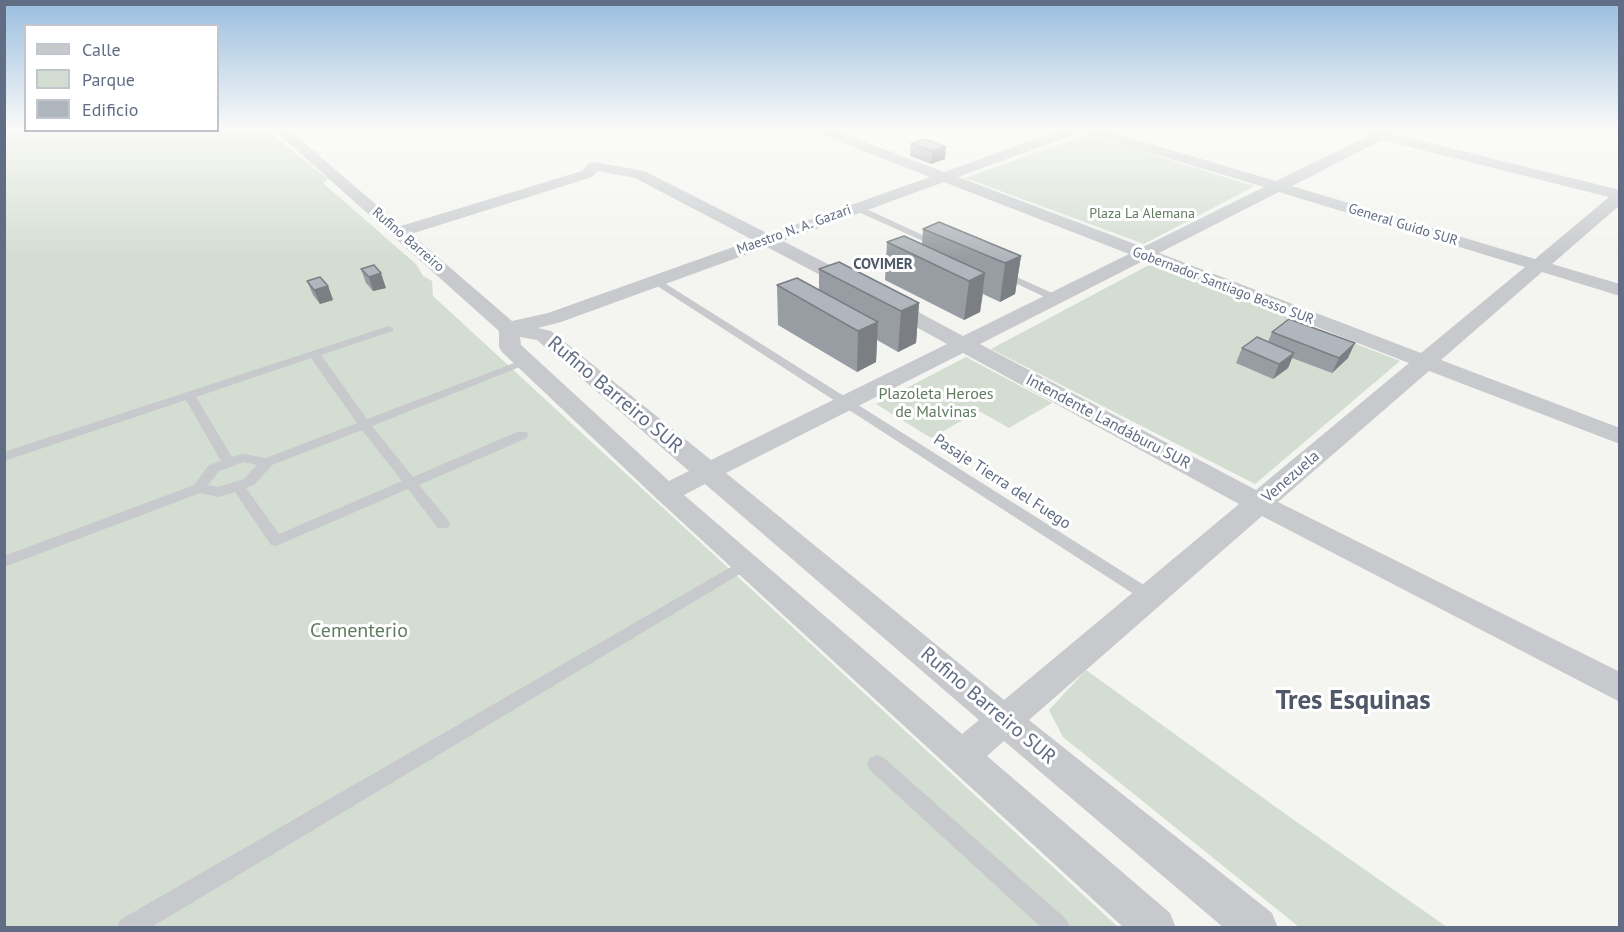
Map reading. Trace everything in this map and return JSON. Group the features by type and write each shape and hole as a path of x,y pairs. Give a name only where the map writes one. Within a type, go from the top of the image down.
{"street":[{"name":"Rufino Barreiro","path":"330,171 509,329"},
{"name":"Intendente Landáburu SUR","path":"400,232 566,181 589,171"},
{"name":"Intendente Landáburu SUR","path":"625,171 639,174 767,240 1260,504 1620,688"},
{"name":"Gobernador Santiago Besso SUR","path":"929,171 1620,437"},
{"name":"Maestro N. A. Gazari","path":"509,329 554,318 958,171"},
{"name":"General Guido SUR","path":"1229,171 1620,290"},
{"path":"666,493 1307,171"},
{"path":"1524,171 1620,196"},
{"name":"Venezuela","path":"962,756 1620,196"},
{"name":"Rufino Barreiro SUR","path":"1155,927 666,493 510,347 509,329 544,335 1004,720 1257,927"}],"lane":[{"path":"857,208 947,248"},
{"path":"990,268 1055,298"},
{"name":"Pasaje Tierra del Fuego","path":"655,280 1149,596"},
{"path":"4,457 389,330"},
{"path":"314,354 364,424 443,524"},
{"path":"4,562 199,488 219,492 249,482 267,462 526,362"},
{"path":"189,395 229,463"},
{"path":"238,486 276,541 522,435"},
{"path":"199,488 214,468 243,458 267,462"},
{"path":"128,927 745,564"},
{"path":"877,764 1059,927"}],"green space":[{"name":"Cementerio","path":"5,171 319,171 328,179 323,183 416,264 423,276 432,281 433,296 1118,927 5,928"},
{"name":"Plaza La Alemana","path":"983,171 1207,171 1255,186 1144,244 965,178"},
{"path":"1151,264 1400,361 1255,484 991,349"},
{"name":"Plazoleta Heroes de Malvinas","path":"966,357 1052,403 1009,428 979,411 931,438 876,404"},
{"path":"1086,670 1447,927 1299,927 1063,737 1049,710"}],"building":[{"path":"939,222 1021,256 1005,263 923,229"},
{"path":"904,236 985,273 969,281 887,242"},
{"path":"839,262 919,303 901,311 819,269"},
{"path":"374,265 381,273 369,277 361,269"},
{"path":"320,277 328,286 314,290 307,281"},
{"path":"797,278 878,322 858,331 777,285"},
{"path":"1289,319 1355,343 1339,358 1272,332"},
{"path":"1257,337 1294,353 1279,364 1242,348"}],"district":[{"name":"COVIMER","path":"883,265"},
{"name":"Tres Esquinas","path":"1353,701"}]}
